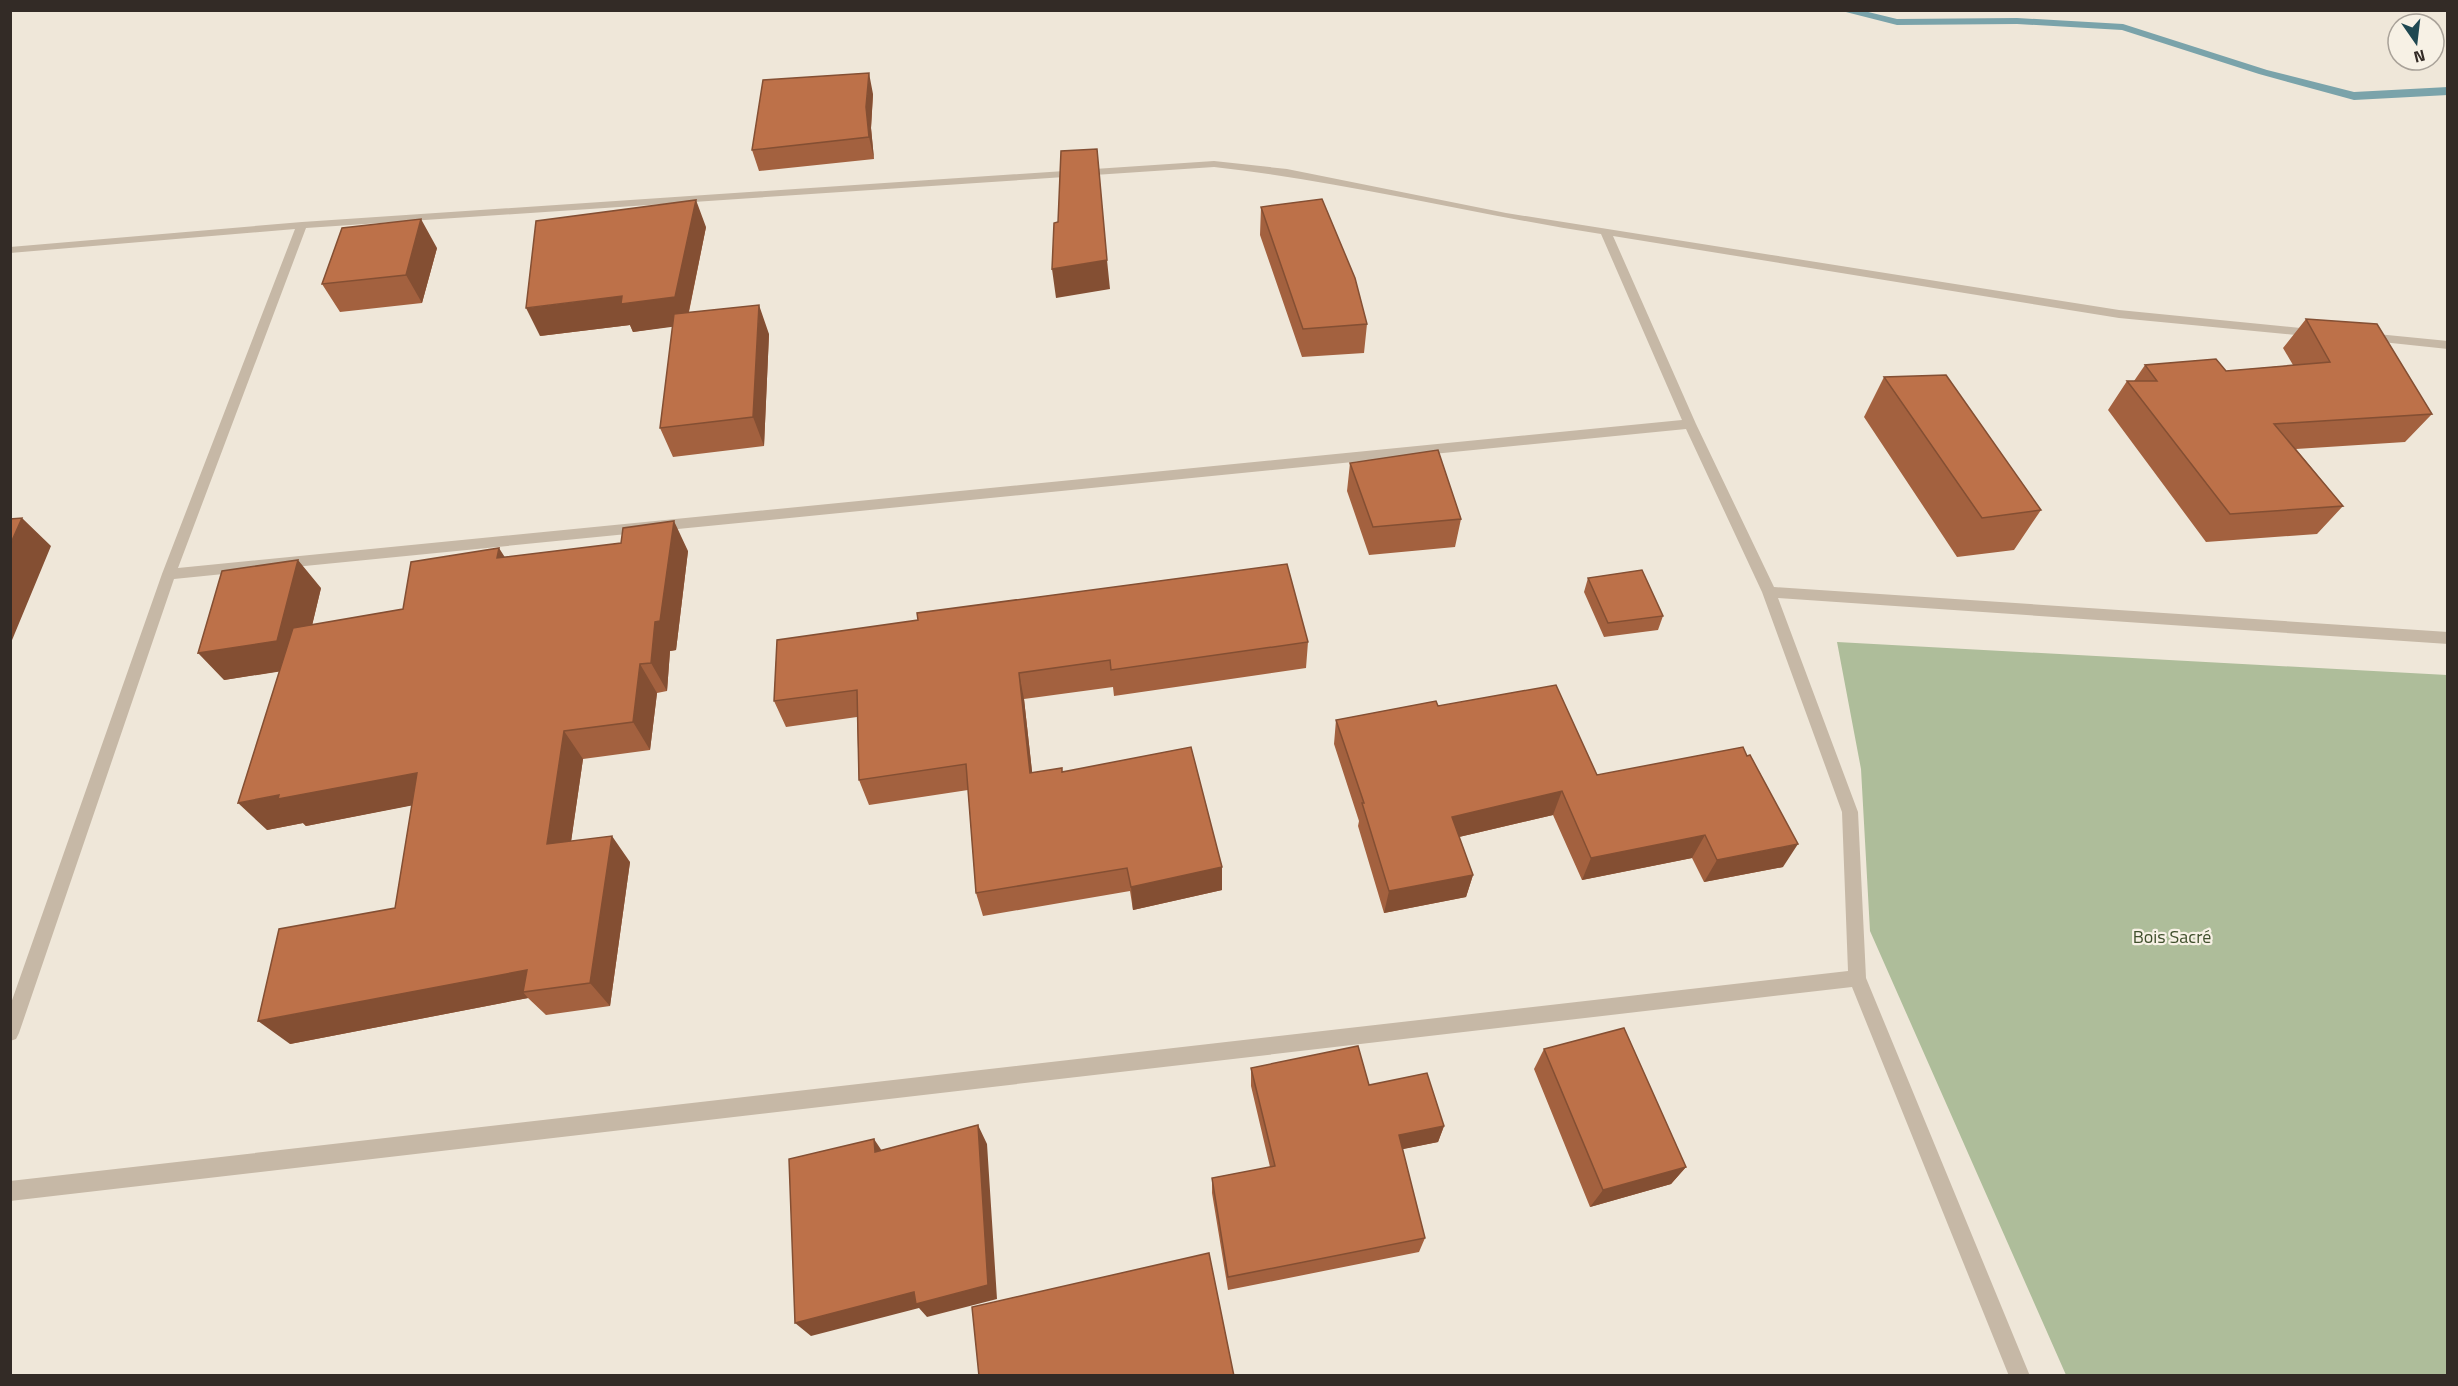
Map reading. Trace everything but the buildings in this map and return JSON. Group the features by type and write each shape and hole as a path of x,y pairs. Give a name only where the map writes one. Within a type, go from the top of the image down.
{"street":[{"path":"10,250 302,225 1214,164 1287,172 1506,216 2118,314 2330,334"},
{"path":"10,1033 169,574 302,225"},
{"path":"1605,232 1690,424 1769,592 1850,812 1857,978 2020,1376"},
{"path":"2354,336 2448,345"},
{"path":"169,574 1690,424"},
{"path":"1769,592 2448,638"},
{"path":"10,1191 1857,978"}],"green space":[{"name":"Bois Sacré","path":"1837,642 2447,675 2447,1375 2066,1375 1870,931 1861,769"}],"waterway":[{"path":"1843,10 1897,22 2017,21 2123,27 2263,72 2354,96 2448,91"}]}
